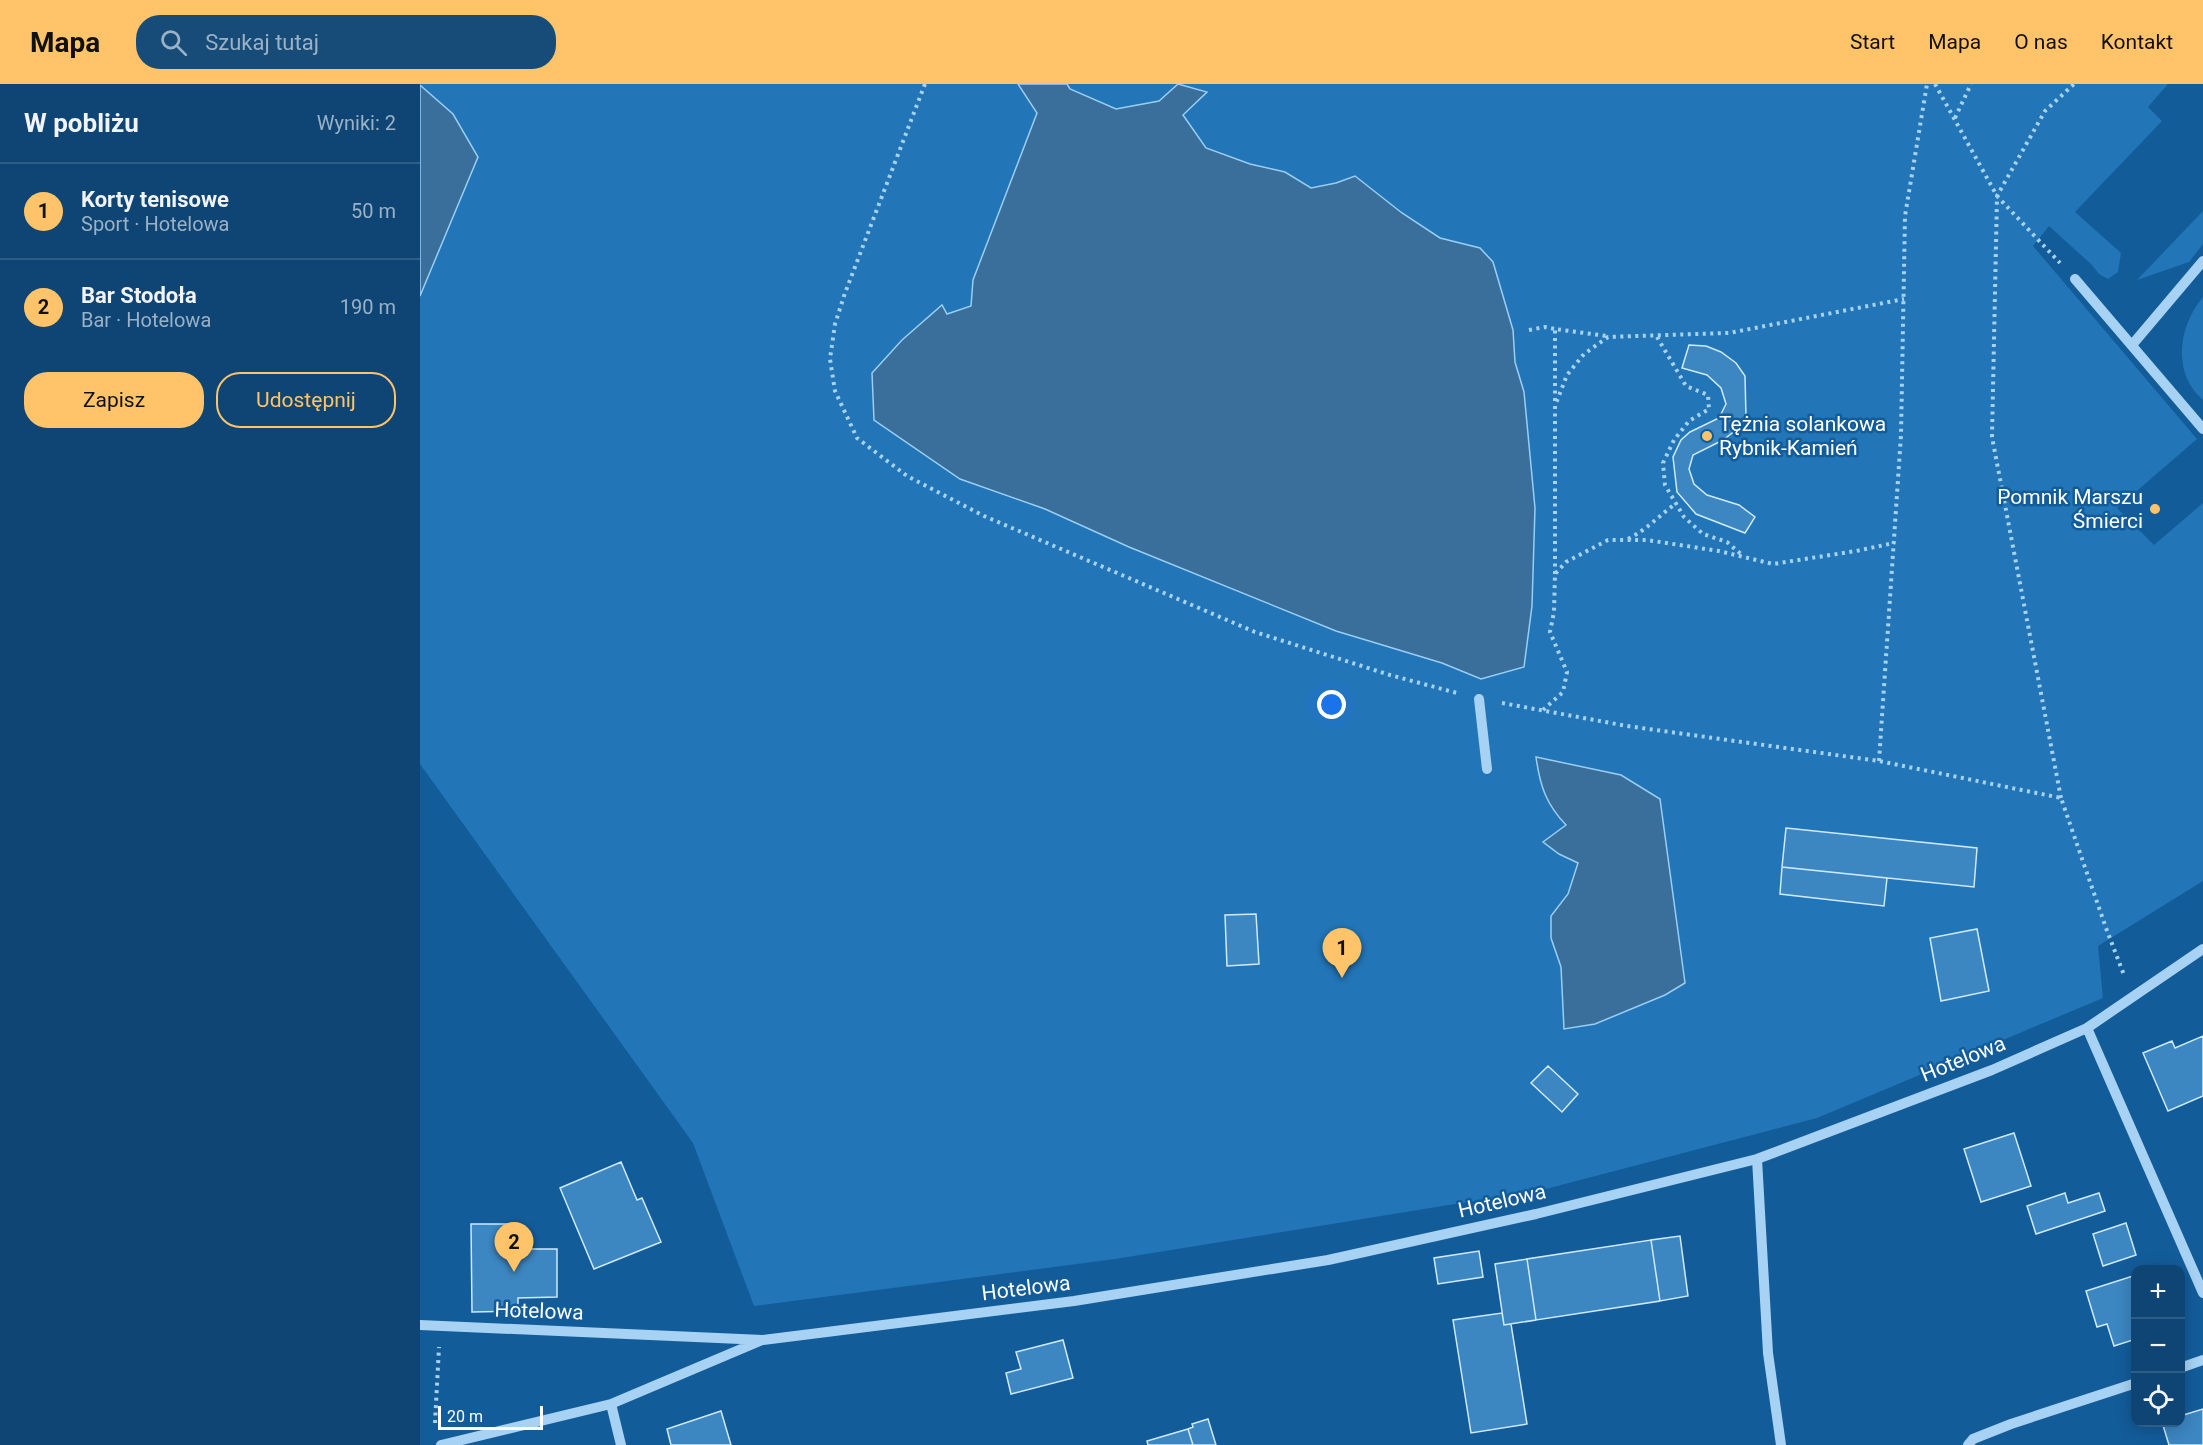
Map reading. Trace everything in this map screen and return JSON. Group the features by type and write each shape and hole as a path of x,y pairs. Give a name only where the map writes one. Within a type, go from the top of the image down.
{"street":[{"path":"2132,345 2203,261"},
{"path":"2075,279 2203,429"},
{"path":"1479,699 1487,769"},
{"name":"Hotelowa","path":"420,1325 763,1340 1074,1302 1328,1260 1536,1214 1757,1159 1992,1070 2087,1028 2203,949"},
{"path":"2087,1028 2203,1293"},
{"path":"1757,1159 1768,1353 1781,1445"},
{"name":"Hotelowa","path":"441,1445 611,1404 763,1340"},
{"path":"2185,1367 2203,1360"},
{"path":"1968,1445 1972,1439 2011,1424 2131,1385"},
{"path":"611,1404 621,1445"}],"path":[{"path":"925,84 845,293 835,324 830,359 835,391 857,438 907,476 984,516 1255,632 1390,675 1479,699 1542,711 1627,726 1878,761 2061,798"},
{"path":"1878,761 1901,435 1905,216 1927,84"},
{"path":"1935,84 1997,196 2075,279"},
{"path":"1954,119 1971,84"},
{"path":"2074,84 2045,111 1997,196 1992,437 2061,798 2106,928 2133,995"},
{"path":"1529,330 1545,327 1608,337 1729,333 1904,299"},
{"path":"1542,711 1563,692 1568,672 1550,632 1554,612 1555,574 1556,329"},
{"path":"1657,336 1686,386 1708,394 1709,409 1689,422 1674,440 1663,463 1665,485 1684,517 1702,534 1727,542 1744,557"},
{"path":"1556,406 1568,375 1584,354 1608,337"},
{"path":"1627,540 1644,531 1675,504"},
{"path":"1555,574 1566,562 1608,540 1647,540 1719,551 1773,564 1894,543"},
{"path":"435,1425 440,1326"}],"shaded area":[{"path":"420,84 2168,84 2148,107 2162,121 2075,212 2121,253 2118,272 2108,279 2099,274 2049,226 2033,246 2197,439 2117,508 2154,545 2203,503 2203,881 2098,946 2103,998 1817,1118 1542,1190 1115,1259 754,1306 693,1143 420,764 420,296 478,157 453,114"},
{"path":"1018,84 1067,84 1070,89 1116,109 1159,101 1178,84 1207,92 1183,115 1206,148 1250,164 1285,172 1311,188 1355,176 1402,213 1440,238 1480,248 1493,262 1513,330 1515,362 1524,392 1535,508 1532,606 1524,667 1481,679 1442,663 1336,631 1129,547 1045,509 960,479 874,420 872,373 902,340 942,305 947,314 971,306 973,280 1037,113"},
{"path":"420,85 453,114 478,157 420,296"},
{"path":"2203,211 2203,244 2189,262 2137,280"},
{"path":"2203,297 2203,400 2193,389 2186,376 2182,349 2188,321"},
{"path":"1536,757 1621,775 1660,799 1685,983 1665,995 1595,1024 1564,1029 1561,967 1551,938 1551,916 1568,894 1578,863 1559,854 1543,842 1566,825 1553,810 1545,794"}],"building":[{"name":"Tężnia solankowa Rybnik-Kamień","path":"1689,345 1706,346 1721,352 1736,363 1745,376 1746,417 1736,430 1723,440 1693,455 1689,469 1694,484 1707,495 1739,505 1755,517 1745,533 1696,514 1677,492 1673,457 1681,440 1690,432 1719,418 1726,404 1721,388 1707,375 1682,368"},
{"path":"1786,828 1977,848 1974,887 1782,867"},
{"path":"1782,867 1887,878 1884,906 1780,894"},
{"path":"1256,914 1259,964 1227,966 1225,915"},
{"path":"1977,929 1989,991 1941,1001 1930,938"},
{"path":"2203,1036 2203,1096 2168,1111 2143,1053 2172,1041 2175,1048"},
{"path":"1548,1066 1578,1094 1562,1112 1531,1083"},
{"path":"2014,1133 2031,1186 1981,1202 1964,1149"},
{"path":"621,1162 637,1200 642,1198 661,1242 594,1269 560,1188"},
{"path":"2065,1193 2068,1203 2099,1193 2105,1211 2036,1234 2027,1206"},
{"path":"2126,1223 2136,1255 2103,1266 2093,1234"},
{"path":"471,1224 514,1224 514,1249 557,1249 557,1297 518,1298 518,1311 472,1312"},
{"path":"1680,1236 1688,1296 1660,1301 1651,1240"},
{"path":"1651,1240 1660,1301 1536,1320 1527,1259"},
{"path":"1479,1251 1483,1277 1438,1284 1434,1258"},
{"path":"1527,1259 1536,1320 1504,1325 1495,1264"},
{"path":"2131,1277 2131,1341 2114,1346 2107,1324 2097,1327 2086,1291"},
{"path":"1502,1313 1504,1325 1511,1324 1527,1424 1471,1433 1453,1320"},
{"path":"1063,1340 1073,1378 1011,1394 1006,1373 1021,1369 1016,1352"},
{"path":"2203,1409 2203,1445 2169,1445 2164,1427 2185,1427 2185,1414"},
{"path":"721,1411 731,1445 671,1445 667,1429"},
{"path":"1208,1419 1216,1445 1193,1445 1188,1429 1193,1427 1192,1424"},
{"path":"1188,1429 1193,1445 1148,1445 1147,1441"}],"place":[{"name":"Tężnia solankowa Rybnik-Kamień","path":"1707,436"},
{"name":"Pomnik Marszu Śmierci","path":"2155,509"},
{"name":"Korty tenisowe","path":"1342,978"},
{"name":"Bar Stodoła","path":"514,1272"}]}
